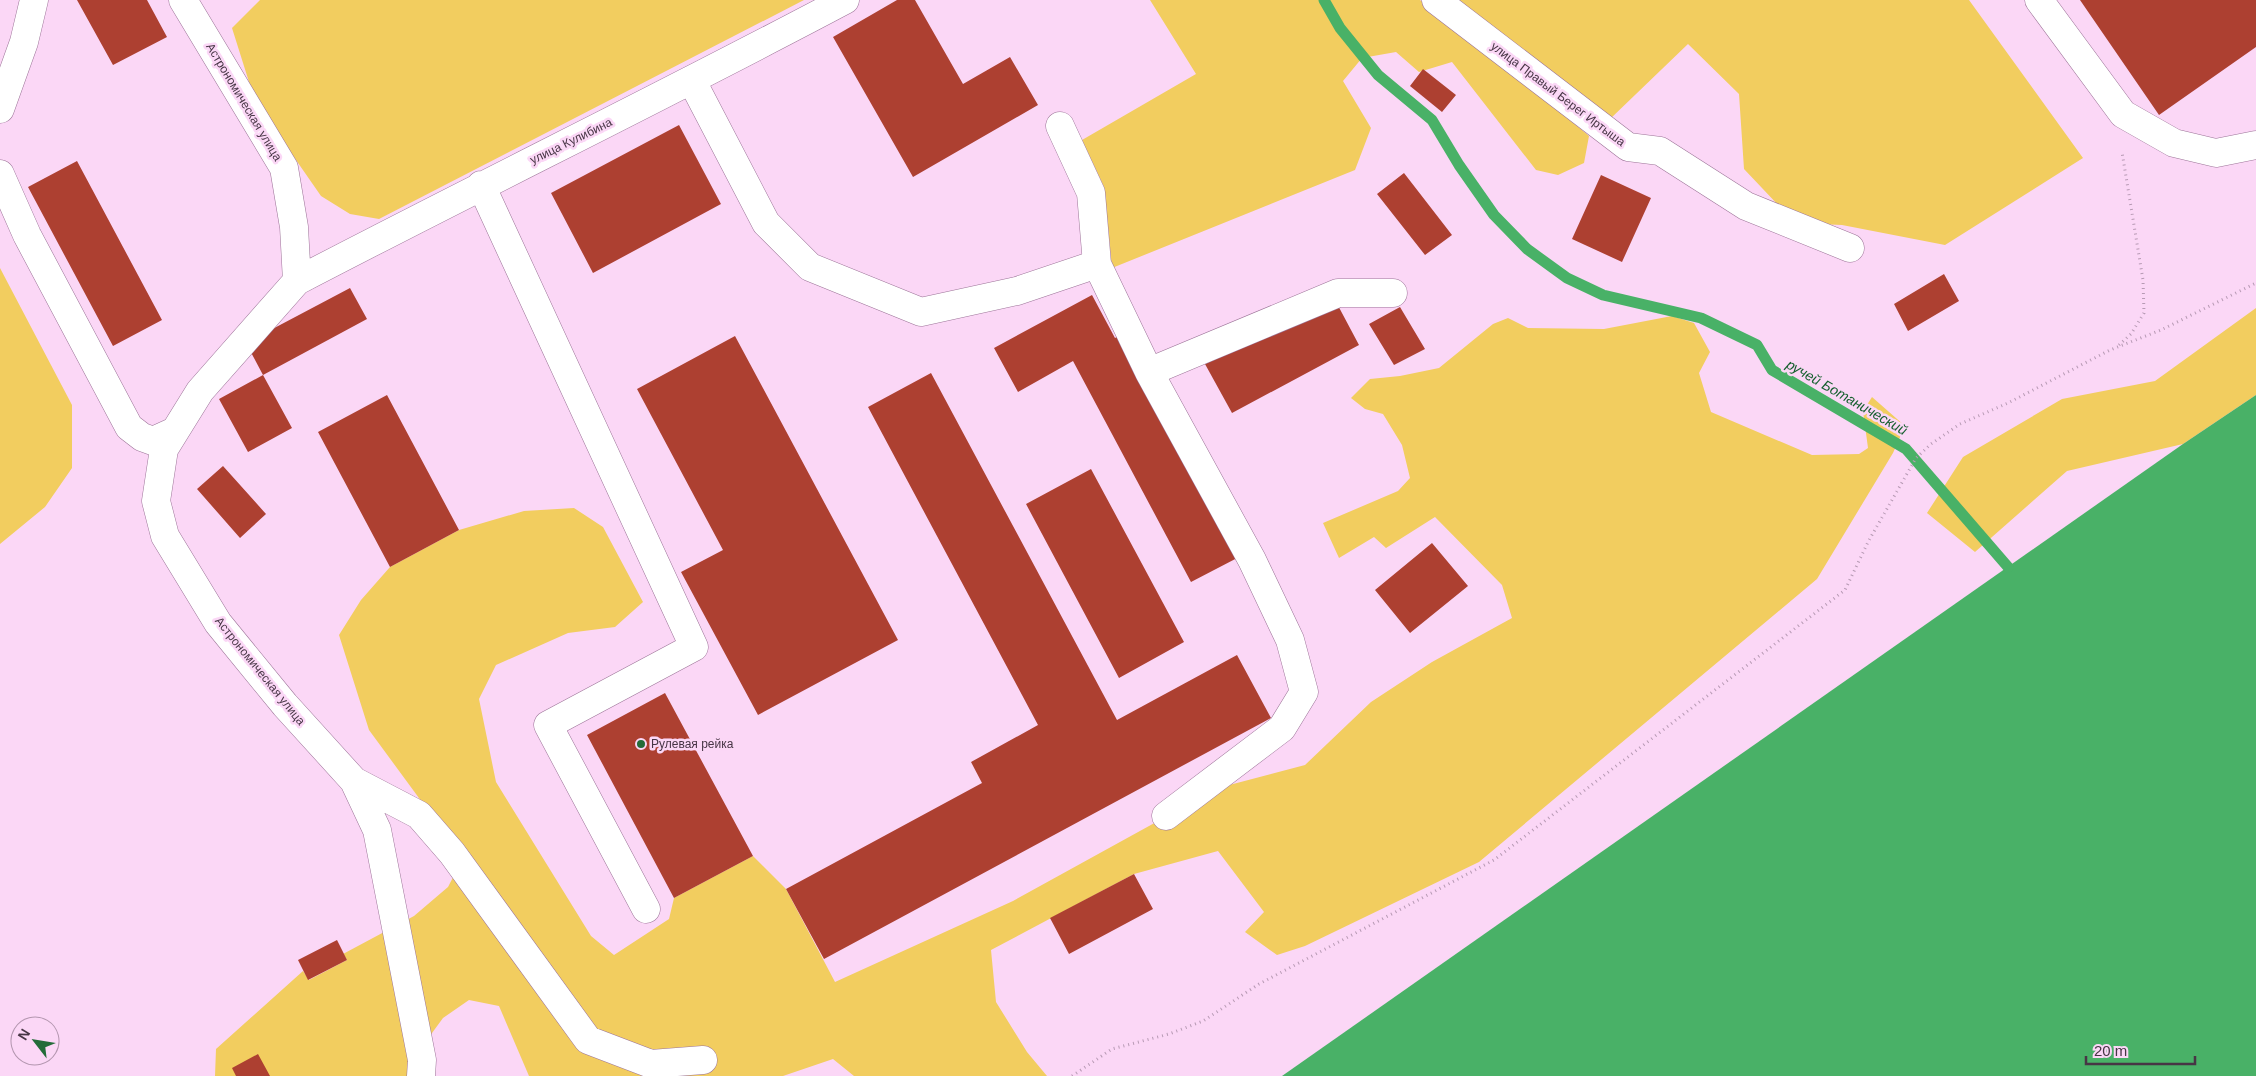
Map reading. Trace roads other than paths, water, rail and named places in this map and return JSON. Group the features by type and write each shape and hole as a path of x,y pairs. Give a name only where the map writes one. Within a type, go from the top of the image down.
{"street":[{"path":"0,109 24,42 34,0"},
{"name":"улица Кулибина","path":"297,281 481,185 692,81 845,0"},
{"name":"улица Правый Берег Иртыша","path":"1436,0 1628,147 1660,151 1746,206 1850,248"},
{"path":"2039,0 2123,114 2174,143 2216,153 2256,146"},
{"name":"Астрономическая улица","path":"193,3 284,168 294,228 297,281 200,391 164,449 156,501 164,536 218,623 285,705 354,781 377,830 422,1060 421,1076"},
{"path":"692,81 766,223 810,266 921,312 1017,291 1097,264"},
{"path":"1060,126 1091,193 1097,264 1149,372 1252,560 1290,640 1304,692 1282,728 1166,816"},
{"path":"0,174 27,235 129,427 142,437 153,441 175,431"},
{"path":"481,185 694,647 548,725 646,909"},
{"path":"1149,372 1338,293 1393,293"},
{"path":"354,781 419,815 452,853 588,1040 651,1064 703,1060"}],"waterway":[{"name":"ручей Ботанический","path":"1324,0 1340,28 1378,75 1432,120 1459,165 1494,215 1527,249 1567,278 1603,295 1701,318 1757,345 1772,370 1906,449 2008,567"}],"place":[{"name":"Рулевая рейка","path":"641,744"}]}
